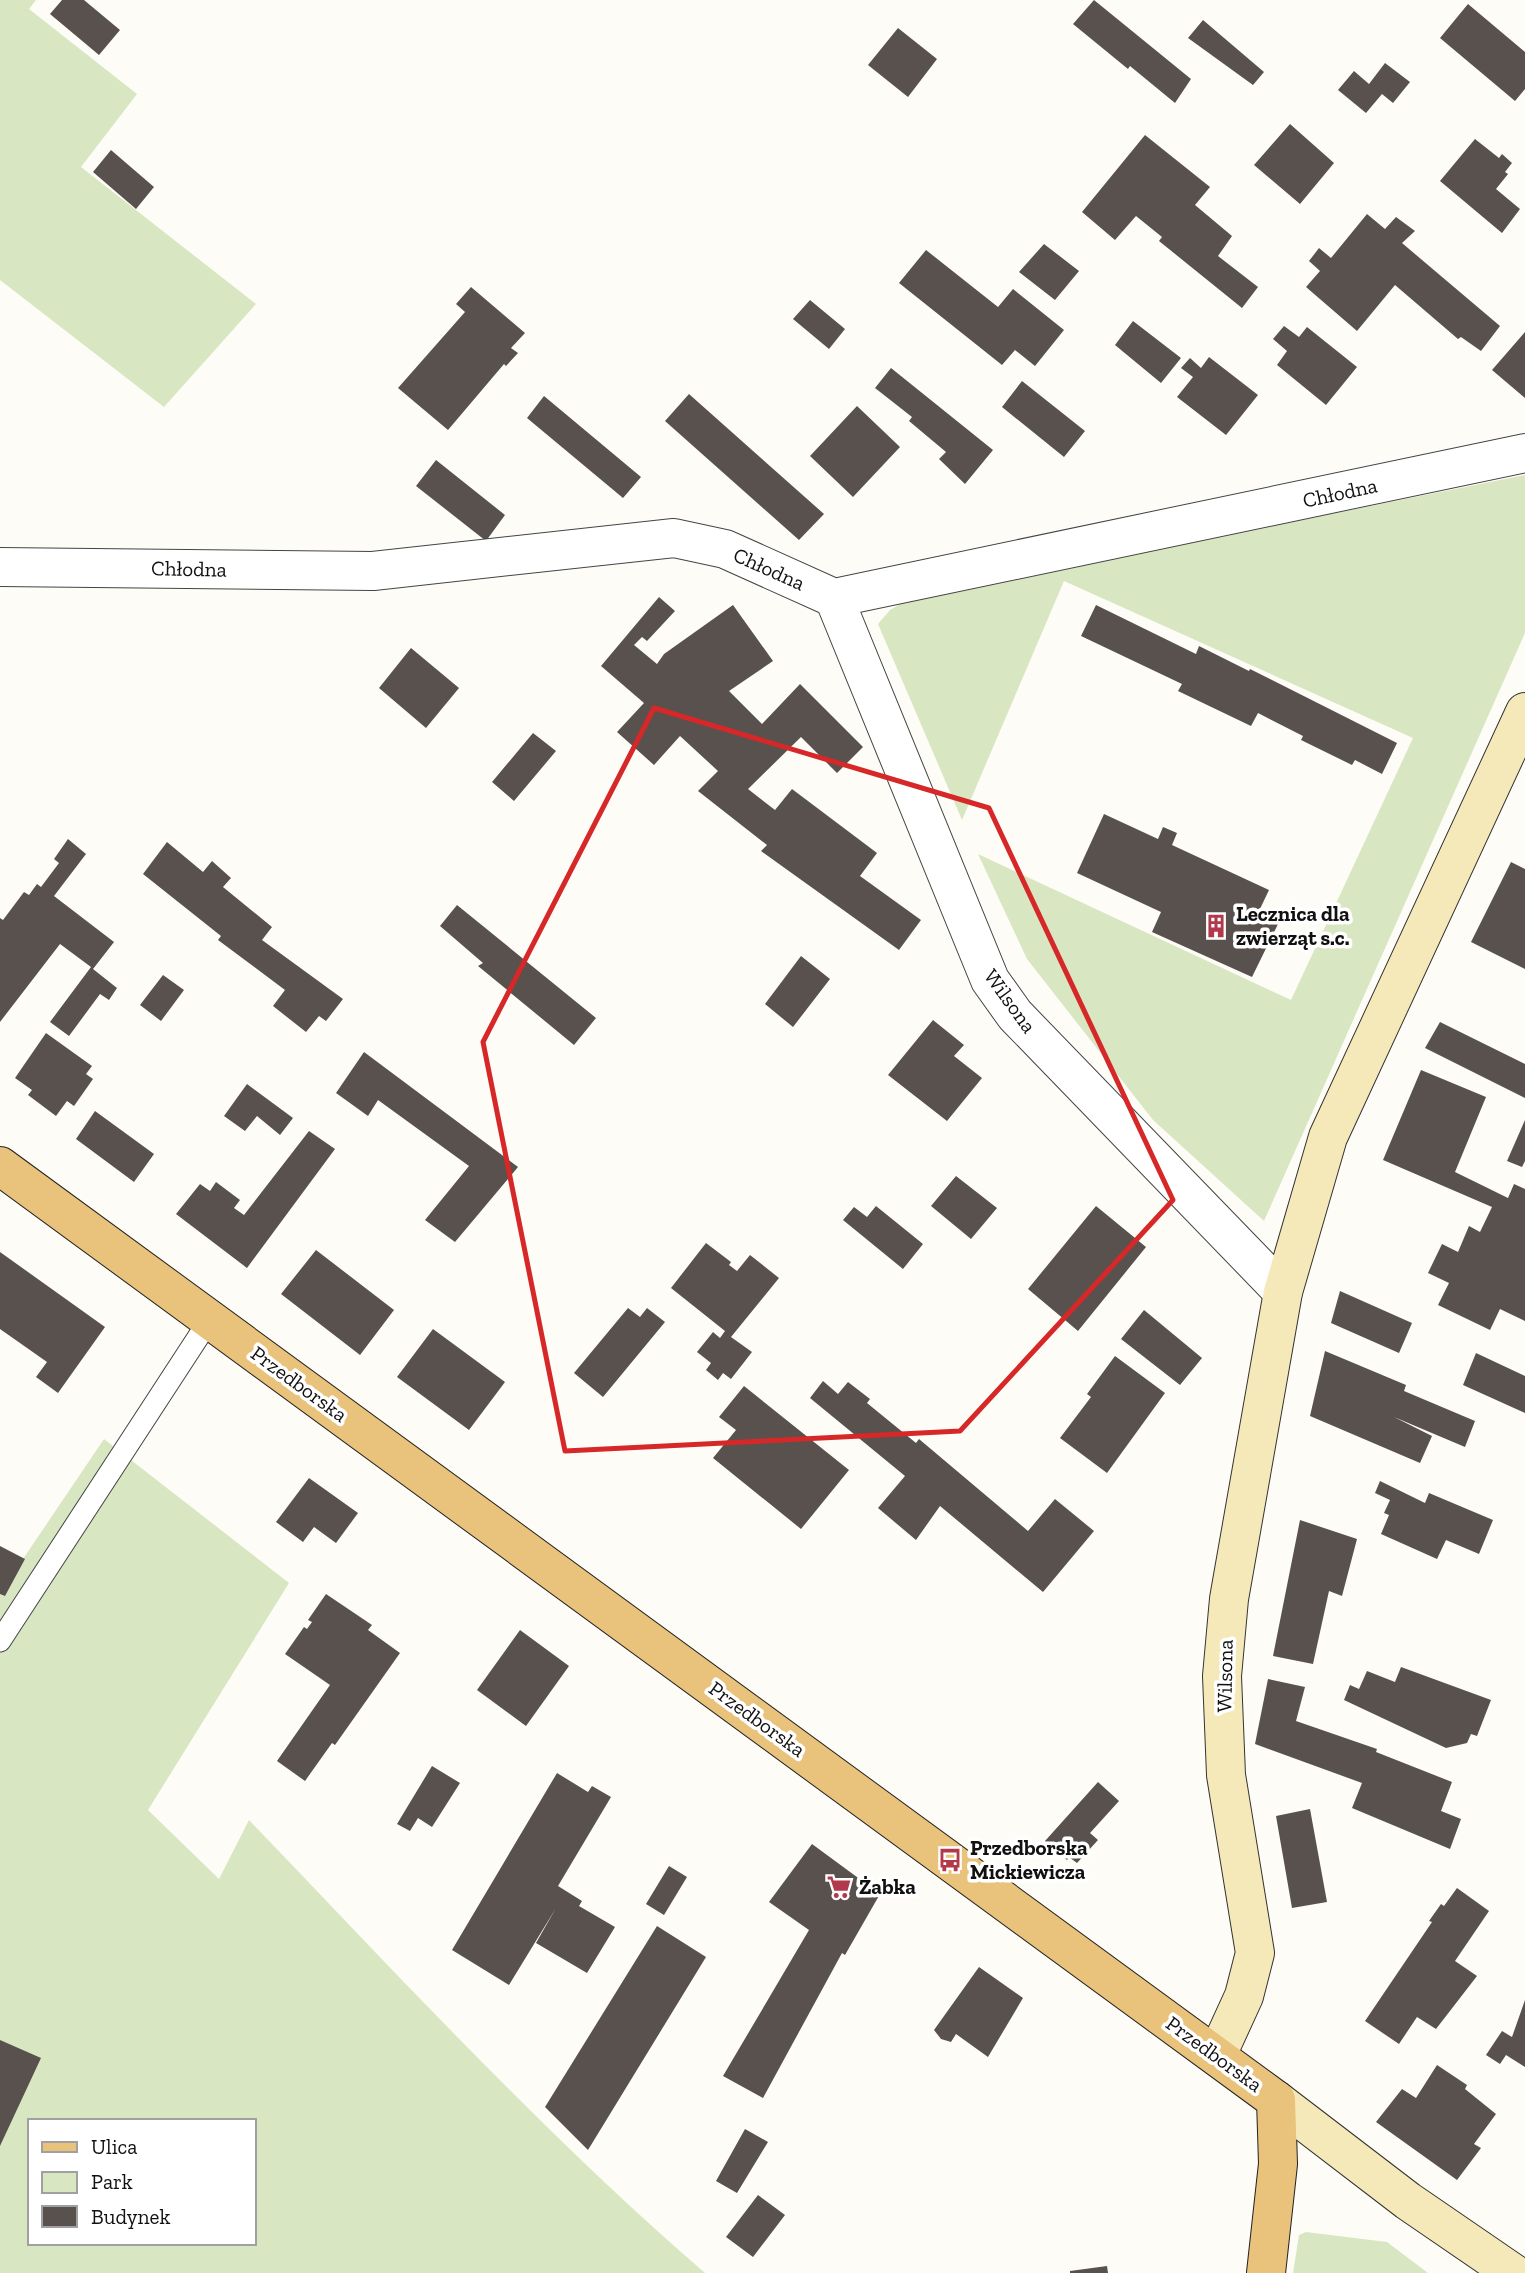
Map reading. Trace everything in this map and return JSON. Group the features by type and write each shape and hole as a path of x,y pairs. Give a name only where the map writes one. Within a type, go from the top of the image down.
{"main road":[{"name":"Przedborska","path":"0,1166 1276,2099"},
{"path":"1266,2273 1278,2164 1276,2099"}],"street":[{"name":"Chłodna","path":"0,567 373,571 674,538 725,549 834,598 1525,453"},
{"name":"Wilsona","path":"834,598 990,980 1015,1015 1283,1292"},
{"name":"Wilsona","path":"1217,2055 1244,1996 1255,1952 1226,1775 1222,1676 1228,1599 1283,1292 1328,1137 1525,712"},
{"name":"Przedborska","path":"1276,2099 1408,2201 1513,2273"}],"lane":[{"path":"0,1642 211,1319"}],"highlighted area":[{"path":"654,708 989,808 1173,1200 960,1431 565,1451 483,1042"}],"green space":[{"path":"0,0 36,0 29,9 137,94 81,167 256,304 164,407 0,280"},
{"path":"1525,475 1525,633 1264,1221 1153,1120 1027,959 978,854 1291,1000 1413,738 1064,581 962,820 878,624 890,610 911,598"},
{"path":"104,1439 289,1583 148,1810 219,1879 249,1820 529,2109 645,2220 705,2273 0,2273 0,1593"},
{"path":"1306,2232 1387,2242 1428,2273 1293,2273 1299,2235"}],"building":[{"path":"62,0 84,0 120,30 99,55 50,14"},
{"path":"1094,0 1191,79 1175,103 1073,24"},
{"path":"1468,4 1525,52 1525,89 1515,101 1440,38"},
{"path":"1203,20 1264,72 1253,85 1188,38"},
{"path":"898,28 937,59 908,97 868,65"},
{"path":"1385,63 1410,82 1393,103 1382,94 1366,113 1338,90 1354,71 1369,84"},
{"path":"1290,124 1334,163 1300,204 1254,165"},
{"path":"1145,135 1210,187 1195,205 1232,236 1218,256 1258,287 1242,308 1159,241 1162,237 1136,216 1115,240 1082,212"},
{"path":"1475,139 1499,158 1502,154 1512,163 1505,172 1508,174 1496,189 1520,209 1502,233 1440,181"},
{"path":"111,150 154,187 136,209 93,172"},
{"path":"1367,214 1385,229 1396,217 1415,231 1402,243 1500,326 1481,351 1461,337 1458,339 1395,285 1357,331 1306,287 1320,271 1309,261 1319,248 1331,258"},
{"path":"1044,244 1079,271 1055,300 1019,272"},
{"path":"926,250 998,307 1013,289 1064,330 1035,366 1015,350 1002,365 899,283"},
{"path":"471,287 525,333 511,348 518,353 506,366 504,364 448,430 398,388 465,312 456,304"},
{"path":"810,300 845,329 829,349 793,319"},
{"path":"1133,321 1181,358 1161,383 1115,345"},
{"path":"1284,326 1299,337 1307,327 1357,367 1326,405 1277,365 1287,351 1273,339"},
{"path":"1525,332 1525,398 1492,370"},
{"path":"1209,357 1258,395 1226,435 1177,397 1193,377 1181,368 1190,358 1201,368"},
{"path":"891,368 993,450 965,484 939,459 946,452 909,421 912,417 875,388"},
{"path":"1022,381 1085,431 1064,457 1002,407"},
{"path":"689,394 824,514 799,540 665,421"},
{"path":"544,396 641,477 623,498 527,418"},
{"path":"857,406 900,447 853,497 810,456"},
{"path":"436,460 505,515 486,541 416,486"},
{"path":"659,597 675,611 647,641 642,637 634,645 657,664 664,654 733,605 773,661 729,691 762,724 800,684 863,747 837,773 801,737 748,789 775,810 792,789 877,853 860,876 921,920 899,950 761,851 767,845 698,791 718,771 680,736 654,765 617,732 644,703 601,666"},
{"path":"1096,605 1196,654 1199,646 1249,671 1250,669 1397,743 1382,774 1355,760 1352,765 1301,740 1303,736 1258,713 1251,726 1178,691 1182,684 1081,636"},
{"path":"411,648 459,688 426,728 379,688"},
{"path":"533,733 556,751 514,801 492,782"},
{"path":"1104,814 1158,839 1163,827 1177,833 1172,845 1269,890 1259,911 1280,920 1252,977 1152,932 1161,912 1077,873"},
{"path":"68,839 86,854 54,896 114,942 93,969 117,988 109,1000 100,994 69,1036 50,1022 91,967 60,944 0,1022 0,918 3,920 24,892 29,895 37,884 41,887 59,863 54,859"},
{"path":"167,842 203,872 212,861 231,878 223,887 272,927 262,940 343,999 326,1021 319,1016 306,1032 273,1006 285,990 218,940 221,936 143,874"},
{"path":"1511,862 1525,869 1525,969 1471,942"},
{"path":"457,905 596,1018 574,1045 478,966 483,963 440,926"},
{"path":"801,956 830,979 793,1027 765,1004"},
{"path":"163,975 184,990 161,1021 140,1005"},
{"path":"933,1020 964,1045 954,1056 982,1078 947,1121 888,1075"},
{"path":"1440,1022 1525,1064 1525,1098 1425,1048"},
{"path":"46,1033 92,1066 86,1074 93,1079 74,1106 67,1101 56,1116 28,1095 32,1090 15,1078"},
{"path":"364,1052 518,1167 455,1242 425,1220 469,1166 378,1100 368,1116 336,1093"},
{"path":"1421,1070 1486,1097 1455,1172 1508,1198 1514,1184 1525,1189 1525,1321 1500,1309 1490,1330 1438,1305 1449,1283 1428,1273 1442,1244 1458,1252 1469,1226 1480,1232 1492,1207 1383,1160"},
{"path":"247,1084 293,1118 280,1135 257,1116 245,1131 224,1116"},
{"path":"95,1111 154,1154 134,1182 76,1139"},
{"path":"1525,1120 1525,1161 1522,1167 1507,1161"},
{"path":"309,1131 335,1149 247,1268 176,1214 200,1184 210,1191 216,1182 240,1200 234,1208 244,1215"},
{"path":"956,1176 997,1208 971,1239 931,1206"},
{"path":"876,1206 923,1244 903,1269 843,1220 854,1207 867,1217"},
{"path":"1096,1206 1146,1247 1078,1331 1028,1289"},
{"path":"706,1243 731,1262 729,1265 737,1271 750,1255 779,1278 731,1337 752,1352 731,1379 723,1373 718,1380 706,1370 711,1363 697,1352 713,1332 720,1338 725,1331 671,1288"},
{"path":"316,1250 394,1310 360,1355 281,1294"},
{"path":"0,1252 105,1327 58,1393 36,1377 47,1362 0,1329"},
{"path":"1340,1291 1412,1323 1399,1353 1331,1323"},
{"path":"628,1308 640,1317 647,1308 665,1322 603,1397 574,1373"},
{"path":"1144,1310 1202,1358 1180,1385 1121,1339"},
{"path":"433,1329 505,1382 469,1430 397,1377"},
{"path":"1325,1351 1406,1385 1404,1391 1475,1421 1465,1447 1394,1417 1432,1436 1420,1463 1310,1416"},
{"path":"1476,1353 1525,1376 1525,1413 1463,1385"},
{"path":"1115,1356 1165,1393 1107,1473 1060,1438 1091,1397 1087,1394"},
{"path":"823,1381 838,1394 848,1382 870,1399 867,1403 916,1443 919,1439 1028,1531 1055,1499 1094,1531 1043,1592 940,1506 916,1540 878,1508 905,1476 810,1398"},
{"path":"744,1386 849,1470 801,1529 713,1458 736,1430 719,1417"},
{"path":"309,1478 358,1513 336,1543 314,1527 303,1542 276,1522"},
{"path":"1380,1481 1425,1503 1429,1493 1493,1520 1479,1554 1446,1540 1437,1559 1381,1534 1389,1515 1384,1513 1390,1500 1375,1493"},
{"path":"1300,1520 1357,1539 1342,1596 1329,1591 1313,1664 1273,1656"},
{"path":"0,1546 25,1559 5,1596 0,1594"},
{"path":"326,1594 372,1625 368,1630 400,1653 335,1745 332,1743 305,1781 277,1761 330,1685 285,1654 304,1627 307,1629 312,1622 308,1620"},
{"path":"520,1630 569,1666 526,1726 477,1690"},
{"path":"1401,1667 1491,1700 1477,1736 1471,1734 1467,1743 1446,1748 1344,1700 1350,1685 1359,1689 1367,1671 1395,1682"},
{"path":"1268,1679 1305,1687 1296,1721 1377,1749 1376,1752 1452,1782 1441,1811 1461,1819 1450,1849 1352,1808 1362,1783 1255,1744"},
{"path":"432,1766 460,1783 432,1827 418,1818 410,1831 397,1824"},
{"path":"557,1773 588,1792 592,1786 611,1797 558,1886 582,1901 579,1906 615,1927 587,1973 536,1943 556,1908 509,1985 452,1950"},
{"path":"1098,1782 1119,1801 1090,1833 1098,1840 1077,1863 1069,1857 1067,1860 1045,1841"},
{"path":"1310,1809 1327,1902 1292,1908 1276,1816"},
{"path":"812,1844 880,1894 845,1955 842,1953 763,2098 723,2076 809,1930 769,1902"},
{"path":"669,1866 687,1877 664,1915 646,1904"},
{"path":"1457,1888 1489,1911 1455,1961 1477,1976 1436,2029 1417,2017 1399,2044 1365,2021 1432,1922 1429,1921"},
{"path":"657,1926 706,1957 588,2150 545,2107"},
{"path":"979,1967 1023,1998 988,2057 956,2034 951,2042 941,2039 934,2030"},
{"path":"1525,2000 1525,2067 1506,2055 1500,2064 1486,2055 1502,2031 1512,2037"},
{"path":"0,2040 41,2058 0,2146"},
{"path":"1437,2065 1467,2085 1465,2089 1496,2114 1474,2144 1481,2148 1457,2180 1376,2122 1402,2089 1416,2098"},
{"path":"745,2129 768,2142 737,2193 716,2181"},
{"path":"758,2195 785,2215 753,2257 726,2237"},
{"path":"1107,2266 1108,2273 1070,2273 1070,2271"}],"place":[{"name":"Lecznica dla zwierząt s.c.","path":"1216,926"},
{"name":"Przedborska Mickiewicza","path":"950,1860"},
{"name":"Żabka","path":"839,1887"}]}
